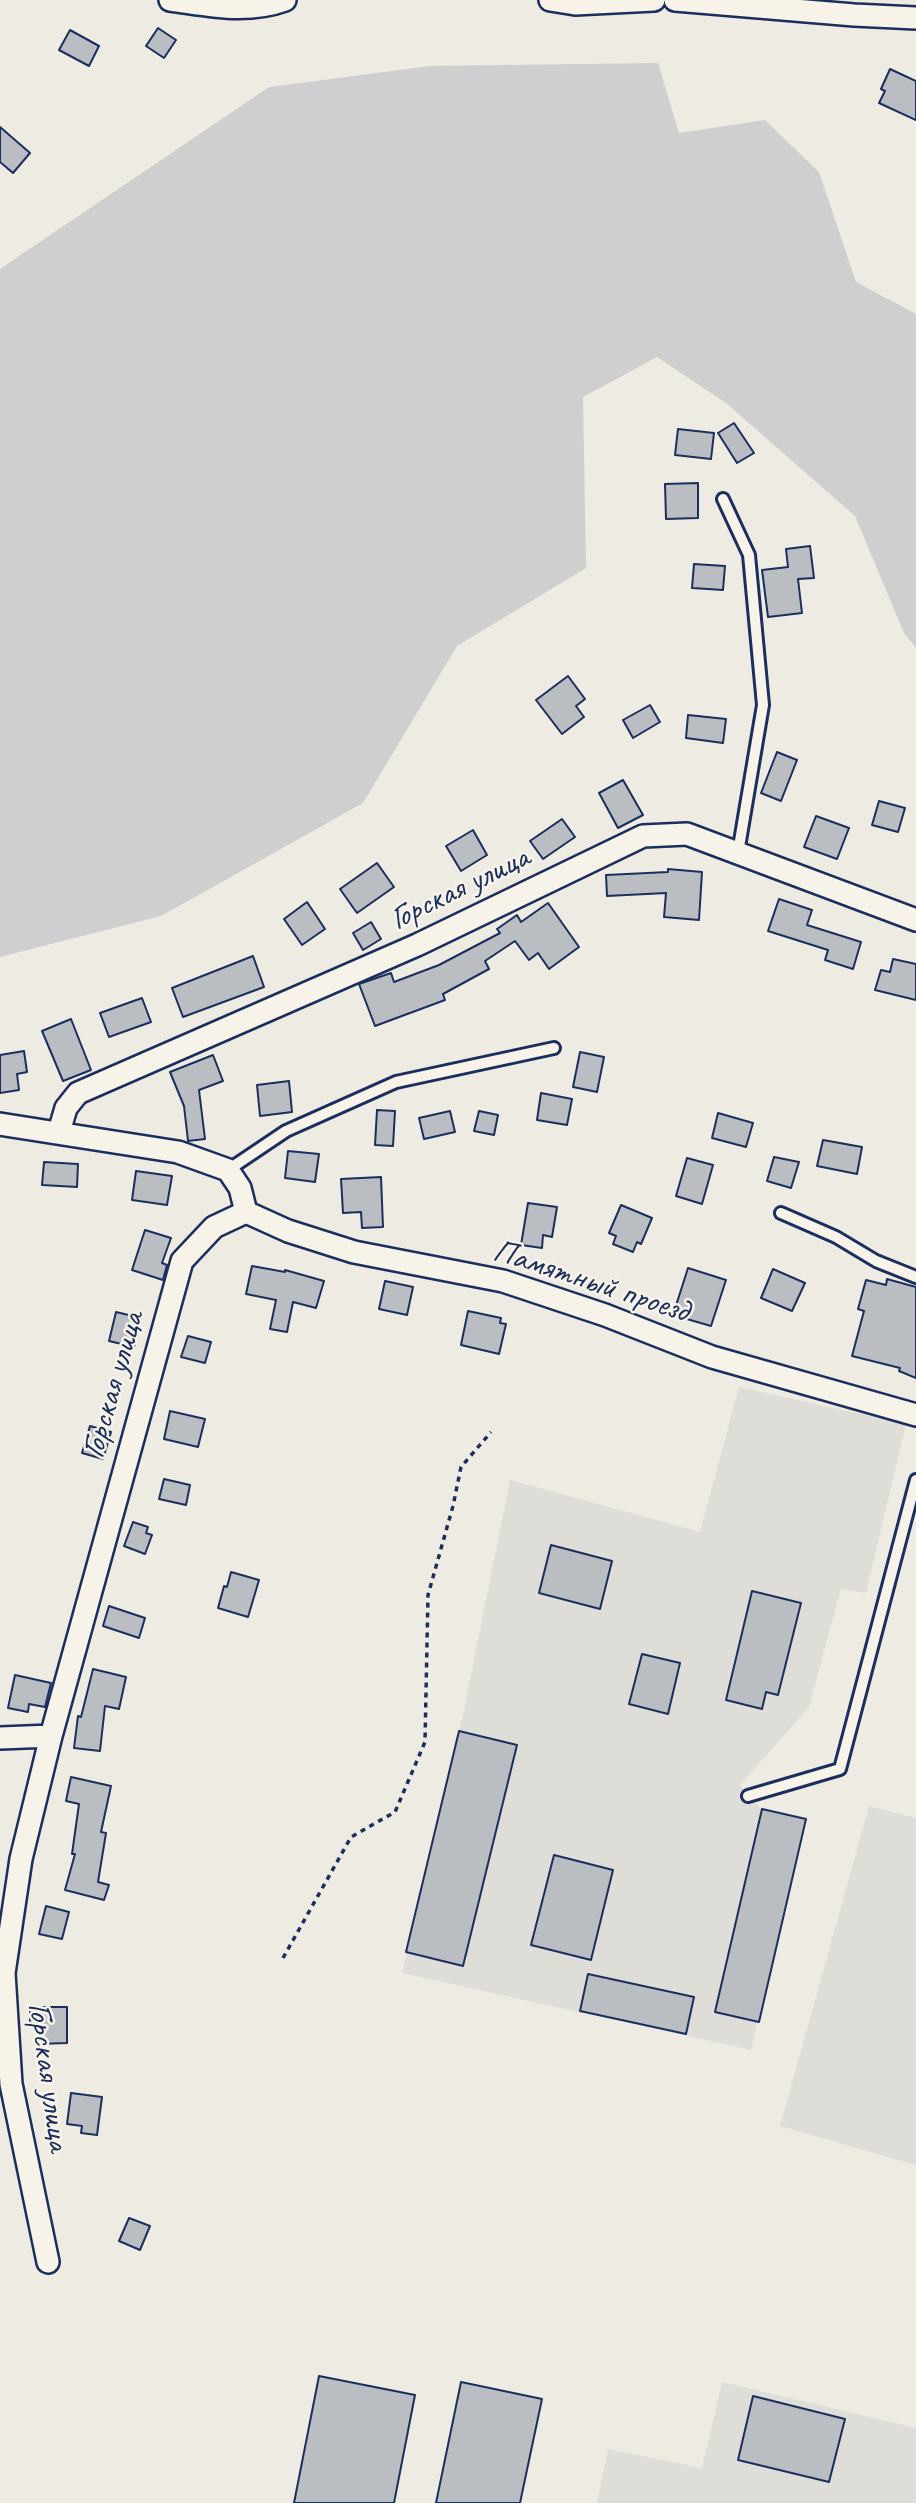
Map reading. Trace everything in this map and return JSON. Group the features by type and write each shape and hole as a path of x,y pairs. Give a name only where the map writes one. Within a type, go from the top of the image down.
{"street":[{"path":"170,0 238,9 269,6 285,0"},
{"path":"550,0 575,4 654,0"},
{"path":"675,0 916,18"},
{"name":"Горская улица","path":"59,1132 66,1108 78,1093 417,946 643,836 687,834 916,920"},
{"path":"0,1124 178,1152 228,1170 240,1188 246,1212"},
{"name":"Горская улица","path":"48,2262 11,2084 4,1973 21,1858 51,1736 182,1261 214,1227 246,1212"},
{"name":"Памятный проезд","path":"246,1212 288,1231 354,1252 503,1281 605,1315 712,1357 916,1415"},
{"path":"0,1738 51,1736"}],"lane":[{"path":"723,499 750,555 763,705 738,853"},
{"path":"228,1170 286,1131 396,1082 554,1048"},
{"path":"781,1213 836,1237 876,1261 916,1277"},
{"path":"748,1796 840,1769 916,1480"}],"path":[{"path":"283,1958 351,1836 395,1812 425,1742 428,1595 461,1468 491,1432"}],"shaded area":[{"path":"658,63 679,133 765,120 819,172 856,282 916,314 916,648 904,633 855,516 726,403 657,357 583,397 586,568 457,646 363,803 161,916 0,957 0,269 269,87 430,66"},
{"path":"739,1387 906,1424 866,1593 841,1589 809,1707 740,1785 762,1809 806,1819 751,2050 402,1973 462,1719 510,1480 700,1532"},
{"path":"869,1806 916,1818 916,2165 780,2126"},
{"path":"722,2382 916,2428 916,2503 597,2503 608,2449 702,2468"}],"building":[{"path":"158,28 176,40 164,58 146,46"},
{"path":"70,30 99,46 89,66 59,50"},
{"path":"890,69 916,81 916,120 879,103 885,91 881,89"},
{"path":"0,127 30,153 13,173 0,162"},
{"path":"734,423 754,453 737,463 718,433"},
{"path":"678,429 714,433 711,459 675,455"},
{"path":"698,483 698,518 666,519 665,484"},
{"path":"810,546 814,578 798,579 802,613 768,617 762,570 788,567 786,549"},
{"path":"694,564 725,566 723,590 692,588"},
{"path":"568,676 585,699 576,706 584,717 562,734 536,700"},
{"path":"650,705 660,722 633,738 623,720"},
{"path":"688,715 726,719 723,743 686,738"},
{"path":"777,752 797,760 781,801 761,793"},
{"path":"623,780 643,815 618,828 599,793"},
{"path":"879,801 905,808 898,832 872,825"},
{"path":"816,816 849,828 837,859 804,847"},
{"path":"562,819 575,837 543,859 530,841"},
{"path":"473,830 487,855 461,871 446,846"},
{"path":"377,863 394,887 357,913 340,889"},
{"path":"668,869 702,872 699,920 664,917 666,893 607,896 606,875 668,872"},
{"path":"779,899 812,910 807,925 861,942 853,969 825,960 828,950 768,931"},
{"path":"307,902 325,929 302,945 284,919"},
{"path":"548,903 579,947 549,969 538,953 529,960 515,941 485,961 489,969 443,994 445,1000 375,1026 359,984 391,973 394,982 439,965 500,933 497,929 517,915 521,922"},
{"path":"371,922 381,939 363,950 353,933"},
{"path":"253,956 264,987 183,1017 172,988"},
{"path":"893,959 916,964 916,1000 875,990 881,970 890,972"},
{"path":"142,998 151,1022 109,1037 100,1013"},
{"path":"71,1019 91,1070 63,1081 42,1031"},
{"path":"24,1051 27,1072 17,1074 19,1090 0,1093 0,1055"},
{"path":"580,1052 604,1057 597,1092 573,1087"},
{"path":"213,1055 223,1081 199,1090 205,1139 188,1141 184,1106 170,1072"},
{"path":"289,1081 292,1112 260,1116 257,1085"},
{"path":"541,1093 572,1099 567,1125 537,1120"},
{"path":"377,1110 395,1111 393,1146 375,1145"},
{"path":"450,1111 455,1132 424,1139 419,1118"},
{"path":"479,1111 498,1115 494,1135 474,1131"},
{"path":"718,1113 753,1123 746,1147 712,1138"},
{"path":"823,1140 862,1147 857,1174 817,1166"},
{"path":"288,1151 319,1154 315,1182 285,1178"},
{"path":"774,1157 799,1162 791,1188 767,1181"},
{"path":"687,1158 713,1165 702,1204 676,1196"},
{"path":"44,1162 78,1164 77,1187 42,1185"},
{"path":"136,1171 172,1176 167,1205 132,1200"},
{"path":"381,1177 383,1227 362,1228 361,1212 343,1213 341,1179"},
{"path":"528,1203 557,1207 552,1237 543,1235 542,1248 521,1245"},
{"path":"621,1205 652,1218 641,1244 637,1242 633,1252 613,1244 616,1236 609,1233"},
{"path":"145,1230 171,1238 162,1263 167,1265 163,1280 132,1270"},
{"path":"252,1266 285,1270 324,1281 316,1308 293,1302 287,1332 270,1329 276,1300 246,1294"},
{"path":"688,1268 726,1280 711,1326 673,1315"},
{"path":"773,1269 805,1283 792,1311 761,1298"},
{"path":"887,1279 916,1287 916,1378 899,1371 900,1368 852,1356 864,1311 858,1309 866,1280 886,1285"},
{"path":"385,1281 413,1287 407,1315 379,1309"},
{"path":"468,1311 501,1318 500,1323 506,1324 499,1354 461,1345"},
{"path":"116,1312 141,1318 134,1347 109,1341"},
{"path":"188,1336 211,1342 205,1363 181,1357"},
{"path":"170,1411 205,1419 198,1447 164,1439"},
{"path":"90,1426 111,1432 103,1459 82,1453"},
{"path":"164,1479 190,1485 186,1505 159,1499"},
{"path":"133,1522 148,1527 146,1533 152,1535 145,1554 124,1546"},
{"path":"551,1545 612,1561 600,1609 539,1593"},
{"path":"231,1572 259,1580 248,1617 218,1608"},
{"path":"752,1591 801,1603 778,1695 766,1692 762,1709 726,1700"},
{"path":"109,1606 145,1618 139,1638 103,1626"},
{"path":"642,1654 680,1663 668,1714 629,1704"},
{"path":"93,1669 126,1677 119,1709 105,1706 100,1751 74,1748 78,1716 81,1717"},
{"path":"15,1675 51,1683 45,1707 29,1704 28,1712 8,1708"},
{"path":"459,1731 517,1745 463,1966 406,1952"},
{"path":"71,1777 111,1786 101,1832 106,1833 98,1882 109,1885 104,1900 65,1890 75,1854 72,1854 79,1804 66,1801"},
{"path":"762,1809 806,1819 759,2022 715,2012"},
{"path":"554,1855 613,1870 591,1960 531,1945"},
{"path":"46,1906 69,1912 62,1939 39,1934"},
{"path":"588,1974 694,1997 686,2034 580,2011"},
{"path":"30,2007 67,2007 67,2043 38,2044 38,2023 30,2023"},
{"path":"71,2093 102,2097 97,2135 81,2133 82,2126 67,2124"},
{"path":"129,2218 150,2226 140,2250 119,2241"},
{"path":"319,2376 415,2395 394,2503 294,2503"},
{"path":"461,2382 542,2399 520,2503 436,2503"},
{"path":"753,2396 845,2419 829,2482 738,2460"}]}
